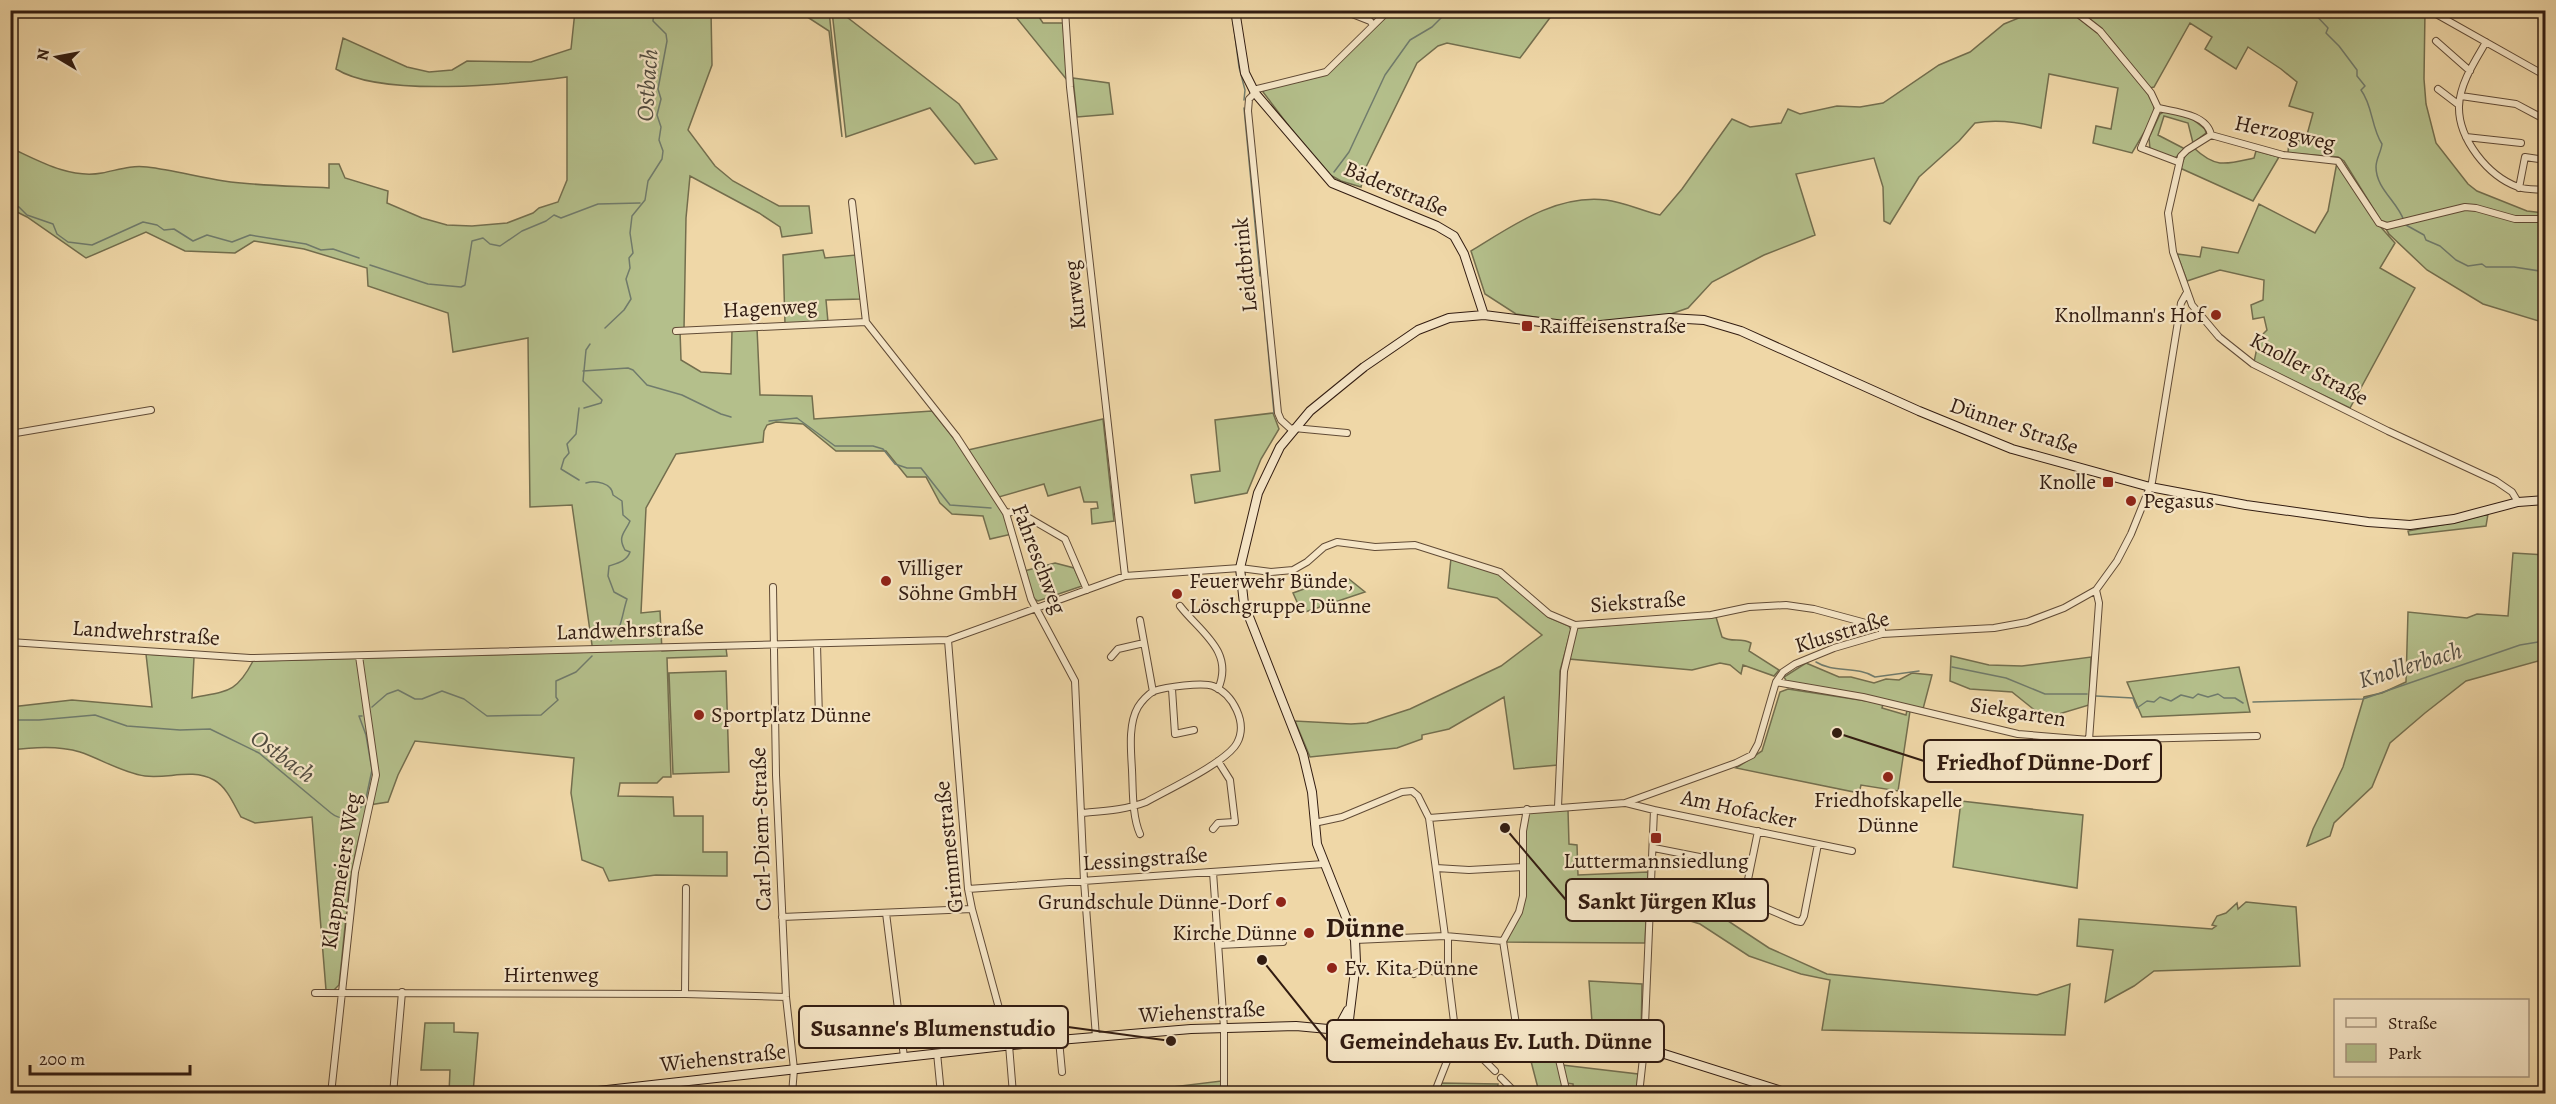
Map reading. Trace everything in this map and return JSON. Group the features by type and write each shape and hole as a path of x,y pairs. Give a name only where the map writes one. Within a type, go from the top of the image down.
{"street":[{"name":"Kurweg","path":"1065,10 1070,87 1125,576"},
{"name":"Bäderstraße","path":"1235,10 1243,64 1254,91 1332,183 1437,226 1454,236 1464,254 1484,315"},
{"path":"1342,10 1370,21 1373,25"},
{"path":"1254,91 1326,72 1389,10"},
{"path":"2073,10 2100,31 2151,93 2158,108 2141,148 2178,162 2187,150 2211,135"},
{"path":"2429,10 2546,76"},
{"path":"2436,41 2470,71"},
{"path":"2486,42 2470,71 2459,105 2466,136 2473,150 2498,176 2519,188 2546,190"},
{"path":"2438,89 2459,105"},
{"name":"Leidtbrink","path":"1254,91 1249,99 1248,111 1278,413 1281,420 1293,429"},
{"path":"2461,96 2510,102 2546,120"},
{"name":"Herzogweg","path":"2158,108 2194,117 2209,127 2211,135 2283,155 2338,161 2379,223 2390,226 2464,207 2515,219 2546,219"},
{"path":"2466,136 2521,143"},
{"path":"2519,188 2525,156 2546,160"},
{"name":"Knoller Straße","path":"2178,162 2168,225 2174,252 2186,294 2218,337 2253,364 2496,481 2512,492 2518,502"},
{"path":"852,201 866,322"},
{"name":"Klusstraße","path":"1429,818 1625,803 1736,764 1752,755 1758,744 1776,681 1783,672 1803,660 1882,634 2013,625 2064,608 2096,590 2122,552 2151,487 2181,303 2186,294"},
{"path":"1347,1036 1356,962 1355,940 1324,864 1314,822 1312,792 1304,754 1244,604 1240,568 1264,477 1280,447 1293,429 1328,395 1411,334 1449,318 1484,315"},
{"name":"Dünner Straße","path":"1484,315 1581,327 1669,318 1704,320 1741,331 1919,411 2002,445 2151,487 2257,506 2368,522 2410,525 2454,519 2518,502 2546,500"},
{"name":"Hagenweg","path":"676,331 866,322"},
{"name":"Fahreschweg","path":"866,322 956,436 1006,513 1035,609 1075,681 1084,881 1096,1037"},
{"path":"10,434 152,410"},
{"path":"1293,429 1347,433"},
{"path":"1006,513 1017,511 1065,539 1087,590"},
{"name":"Siekstraße","path":"1240,568 1271,572 1293,570 1307,562 1324,547 1337,542 1375,547 1415,546 1500,572 1549,614 1575,625 1711,615 1749,607 1786,605 1814,609 1876,626 1882,630 1882,634"},
{"name":"Landwehrstraße","path":"10,642 250,657 948,640 1125,576 1240,568"},
{"name":"Carl-Diem-Straße","path":"773,587 776,775 786,997 794,1069 792,1094"},
{"path":"2089,740 2100,603 2096,590"},
{"path":"1180,606 1192,622 1212,638 1221,661 1223,678 1218,689"},
{"path":"1140,620 1153,692"},
{"path":"1558,807 1564,671 1575,625"},
{"name":"Grimmestraße","path":"948,640 968,889 1009,1045 1013,1094"},
{"path":"1111,657 1118,649 1144,643"},
{"path":"817,644 819,719"},
{"name":"Klappmeiers Weg","path":"331,1094 355,872 376,775 359,656"},
{"name":"Siekgarten","path":"1776,681 1863,697 2002,732 2089,740 2258,736"},
{"path":"1082,813 1135,806 1218,761 1237,744 1241,723 1232,701 1218,689 1204,684 1153,692 1138,708 1132,728 1131,747 1135,806 1136,825 1140,834"},
{"path":"1172,688 1175,734 1194,730"},
{"path":"1213,828 1218,823 1235,822 1230,780 1218,761"},
{"path":"1314,822 1342,817 1402,792 1412,791 1418,796 1429,818 1458,1038 1434,1094"},
{"name":"Am Hofacker","path":"1625,803 1852,851"},
{"path":"1518,1037 1503,941 1519,912 1523,896 1523,831 1527,809"},
{"path":"1639,1094 1644,1049 1654,810"},
{"path":"1758,831 1744,899 1800,922 1804,916 1818,844"},
{"path":"1654,848 1750,867"},
{"name":"Lessingstraße","path":"968,889 1324,864"},
{"path":"1436,867 1469,870 1523,867"},
{"path":"1213,872 1224,1028 1224,1094"},
{"path":"685,994 686,888"},
{"path":"782,917 972,909"},
{"path":"886,913 904,1057"},
{"path":"1355,940 1446,936 1503,941"},
{"path":"1219,945 1283,942"},
{"path":"1414,974 1422,970 1448,973"},
{"path":"393,1094 402,992"},
{"name":"Hirtenweg","path":"315,993 685,994 786,997"},
{"path":"1336,1032 1350,1007"},
{"name":"Wiehenstraße","path":"571,1094 644,1089 794,1069 1059,1040 1224,1028 1303,1026 1336,1032 1365,1044 1388,1049 1458,1038 1518,1037 1593,1041 1644,1049 1791,1094"},
{"path":"1458,1038 1469,1045 1495,1071"},
{"path":"1554,1038 1567,1094"},
{"path":"1059,1040 1062,1072"},
{"path":"937,1053 941,1094"},
{"path":"1501,1078 1517,1094"},
{"path":"1299,1094 1335,1090"}],"green space":[{"path":"575,11 711,11 712,65 688,130 715,166 733,181 779,206 809,206 812,233 782,237 780,227 759,213 690,176 686,218 684,329 680,330 681,360 701,372 731,374 732,330 757,328 760,395 812,396 814,419 932,411 987,485 1012,534 990,539 983,516 952,514 940,503 926,477 907,477 886,451 836,451 803,424 776,422 767,425 763,442 676,454 646,508 641,613 660,611 662,651 726,648 727,656 667,658 671,777 663,777 657,783 620,783 618,796 673,797 674,816 703,816 703,852 727,852 727,876 656,875 609,881 603,868 582,860 571,793 574,758 415,741 388,802 369,805 352,871 339,985 333,991 326,990 312,817 255,823 241,817 219,783 205,777 188,774 145,776 63,748 37,747 11,750 11,707 72,700 152,707 146,654 194,657 192,698 229,689 241,680 253,661 593,652 572,505 530,507 528,338 453,352 448,313 368,286 367,268 304,249 254,241 235,253 185,251 146,232 86,258 27,217 11,209 11,148 55,168 78,173 102,173 141,167 224,181 276,186 329,188 329,164 339,164 345,178 388,191 387,203 422,218 447,225 472,226 507,223 558,202 567,180 567,77 482,85 415,86 384,83 357,78 336,69 343,38 407,67 429,72 452,70 467,61 531,62 571,49"},
{"path":"798,11 829,11 842,137 829,31"},
{"path":"832,11 839,11 959,104 997,159 975,164 930,108 846,137"},
{"path":"1011,11 1035,11 1043,23 1063,23 1067,80"},
{"path":"1392,11 1555,11 1520,58 1447,43 1438,46 1417,63 1366,167 1361,187 1341,181 1323,171 1263,92 1265,89 1328,73"},
{"path":"2036,11 2069,11 2072,13 2099,34 2153,100 2155,114 2132,153 2093,143 2096,126 2111,129 2118,88 2049,74 2041,128 2008,122 1975,123 1959,141 1919,177 1890,224 1884,221 1883,187 1874,158 1796,174 1815,235 1764,255 1712,282 1688,308 1668,315 1585,325 1516,314 1485,294 1471,251 1519,222 1552,207 1588,199 1613,201 1660,215 1682,189 1732,119 1750,127 1781,123 1788,109 1800,114 1837,106 1860,107 1883,103 1939,65 1970,52 2004,24"},
{"path":"2078,11 2425,11 2426,104 2436,143 2468,184 2477,191 2527,211 2545,213 2545,323 2483,304 2427,270 2389,234 2344,161 2338,157 2288,153 2289,139 2305,142 2313,113 2289,106 2297,82 2281,69 2248,47 2236,69 2205,49 2212,37 2190,23 2154,87 2150,88 2110,38"},
{"path":"1073,78 1109,83 1113,114 1077,117"},
{"path":"2165,111 2191,118 2205,129 2206,133 2193,143 2188,123 2164,116 2158,135 2185,149 2175,158 2150,149 2149,138 2160,114"},
{"path":"2194,148 2209,159 2222,163 2254,158 2256,151 2279,157 2253,201 2180,168 2185,156"},
{"path":"2337,162 2378,224 2395,243 2380,268 2415,288 2350,408 2254,362 2259,338 2267,330 2264,317 2253,319 2251,305 2263,300 2264,280 2220,270 2187,281 2177,254 2200,257 2202,247 2238,253 2259,204 2315,233 2328,211"},
{"path":"823,250 825,258 856,255 861,299 826,300 828,322 785,324 783,255"},
{"path":"1273,413 1279,429 1261,459 1247,493 1195,503 1191,475 1220,471 1215,420"},
{"path":"1103,419 1114,521 1092,524 1091,509 1098,508 1097,502 1084,502 1080,487 1048,496 1044,484 999,497 968,450"},
{"path":"2488,514 2486,526 2409,535 2408,531 2457,522"},
{"path":"2513,553 2545,555 2543,605 2546,606 2545,664 2538,661 2466,681 2390,743 2372,787 2334,823 2330,836 2307,846 2343,767 2364,697 2382,693 2406,682 2408,612 2467,618 2477,614 2508,616"},
{"path":"1451,558 1499,573 1548,617 1569,626 1571,630 1560,671 1558,765 1514,769 1504,697 1449,729 1422,735 1422,739 1397,748 1310,757 1295,721 1367,723 1410,709 1501,666 1542,635 1497,598 1448,588"},
{"path":"1055,563 1074,568 1082,586 1038,601 1034,599 1024,571"},
{"path":"1349,579 1365,592 1302,613 1293,593 1312,586"},
{"path":"1716,617 1722,637 1751,643 1749,651 1779,670 1774,676 1743,665 1741,674 1730,665 1720,663 1692,670 1569,659 1577,628"},
{"path":"1951,656 1989,665 2022,666 2091,657 2089,705 2049,717 2042,716 2012,692 1970,689 1950,681"},
{"path":"1806,663 1839,677 1851,677 1874,683 1886,679 1899,680 1912,673 1932,675 1923,709 1787,682 1784,677"},
{"path":"2239,667 2250,712 2142,717 2127,682"},
{"name":"Sportplatz Dünne","path":"726,671 729,772 673,774 669,673"},
{"path":"1788,689 1883,704 1882,708 1906,715 1907,710 1910,711 1898,791 1861,785 1859,793 1736,768 1762,751 1780,692"},
{"path":"1961,801 2083,815 2077,888 1953,867"},
{"path":"1568,810 1569,844 1577,845 1578,875 1648,872 1645,943 1506,942 1520,912 1528,811"},
{"path":"1655,893 1684,897 1710,909 1769,948 1827,974 2037,995 2070,984 2065,1035 1822,1030 1830,980 1801,974 1749,956 1700,924 1654,912"},
{"path":"2246,902 2296,907 2300,966 2154,971 2134,986 2105,1002 2113,950 2077,946 2079,919 2212,929 2216,926 2212,925 2217,916 2226,913 2237,903 2238,909"},
{"path":"1589,981 1642,984 1641,1040 1638,1043 1593,1036"},
{"path":"425,1023 454,1023 454,1032 478,1033 473,1093 449,1093 450,1070 421,1070"},
{"path":"1526,1042 1552,1043 1563,1086 1539,1092"},
{"path":"1562,1065 1638,1074 1637,1089 1614,1087 1609,1093 1574,1093 1573,1084 1566,1083"},
{"path":"1221,1081 1220,1093 1123,1093"},
{"path":"1441,1083 1498,1084 1497,1093 1437,1094"}],"waterway":[{"name":"Ostbach","path":"605,328 624,310 631,299 626,279 630,268 629,258 633,253 630,233 632,216 645,200 648,181 662,159 663,151 659,140 661,127 657,115 661,99 658,89 667,41 666,34 653,21 654,10"},
{"path":"1334,172 1349,152 1385,75 1410,40 1432,27 1442,17 1457,10"},
{"path":"1469,10 1477,10"},
{"name":"Ostbach","path":"2311,10 2328,28 2326,33 2357,70 2357,76 2365,86 2361,90 2368,103 2382,144 2376,164 2377,175 2383,189 2404,221"},
{"path":"1233,21 1239,67 1245,90 1244,100"},
{"path":"1244,108 1260,276"},
{"path":"370,265 428,284 461,287 465,285 472,241 483,238 490,244 500,246 522,231 554,215 561,218 598,204 640,203"},
{"path":"10,204 19,207 27,215 53,224 57,234 68,242 92,245 143,222 157,225 164,230 174,229 193,241 207,235 232,242 250,235 306,244 321,250 333,249 359,258"},
{"name":"Ostbach","path":"2406,225 2468,266 2482,264 2486,267 2514,267 2546,272"},
{"path":"1262,285 1274,413"},
{"name":"Ostbach","path":"584,408 601,403 602,400 583,381 586,350 590,344"},
{"path":"583,371 628,368 633,370 647,385 682,395 731,417"},
{"name":"Ostbach","path":"579,408 576,434 567,444 569,453 561,469 579,480"},
{"path":"769,421 797,418 835,446 873,446 883,449 895,464 907,468 921,468 950,505 991,508"},
{"name":"Ostbach","path":"586,483 599,482 607,485 613,495 622,501 623,515 630,521 622,538 625,550 630,552 629,555 622,561 609,566 608,576 614,592 627,599 620,626 611,641"},
{"name":"Knollerbach","path":"2253,702 2363,699 2520,645 2538,642"},
{"name":"Ostbach","path":"372,707 387,694 398,690 415,699 422,699 442,691 464,699 487,716 541,715 558,700 556,681 576,672 592,656"},
{"name":"Knollerbach","path":"1816,662 1875,677 1919,671"},
{"name":"Knollerbach","path":"1952,667 2006,678 2045,694 2087,694"},
{"name":"Knollerbach","path":"2096,696 2133,698 2137,708 2147,701 2154,702 2160,697 2171,701 2181,695 2193,698 2198,694 2208,697 2218,694 2224,698 2235,698 2243,703"},
{"name":"Ostbach","path":"10,720 95,715 127,726 180,730 210,729 259,753 333,815 350,818 365,803 372,770 366,735 359,716 362,716"}],"place":[{"name":"Knollmann's Hof","path":"2216,315"},
{"name":"Raiffeisenstraße","path":"1527,326"},
{"name":"Knolle","path":"2108,482"},
{"name":"Pegasus","path":"2131,501"},
{"name":"Villiger Söhne GmbH","path":"886,581"},
{"name":"Feuerwehr Bünde, Löschgruppe Dünne","path":"1177,594"},
{"name":"Sportplatz Dünne","path":"699,715"},
{"name":"Friedhof Dünne-Dorf","path":"1837,733"},
{"name":"Friedhofskapelle Dünne","path":"1888,777"},
{"name":"Sankt Jürgen Klus","path":"1505,828"},
{"name":"Luttermannsiedlung","path":"1656,838"},
{"name":"Grundschule Dünne-Dorf","path":"1281,902"},
{"name":"Kirche Dünne","path":"1309,933"},
{"name":"Gemeindehaus Ev. Luth. Dünne","path":"1262,960"},
{"name":"Ev. Kita Dünne","path":"1332,968"},
{"name":"Susanne's Blumenstudio","path":"1171,1041"}],"district":[{"name":"Dünne","path":"1365,928"}]}
